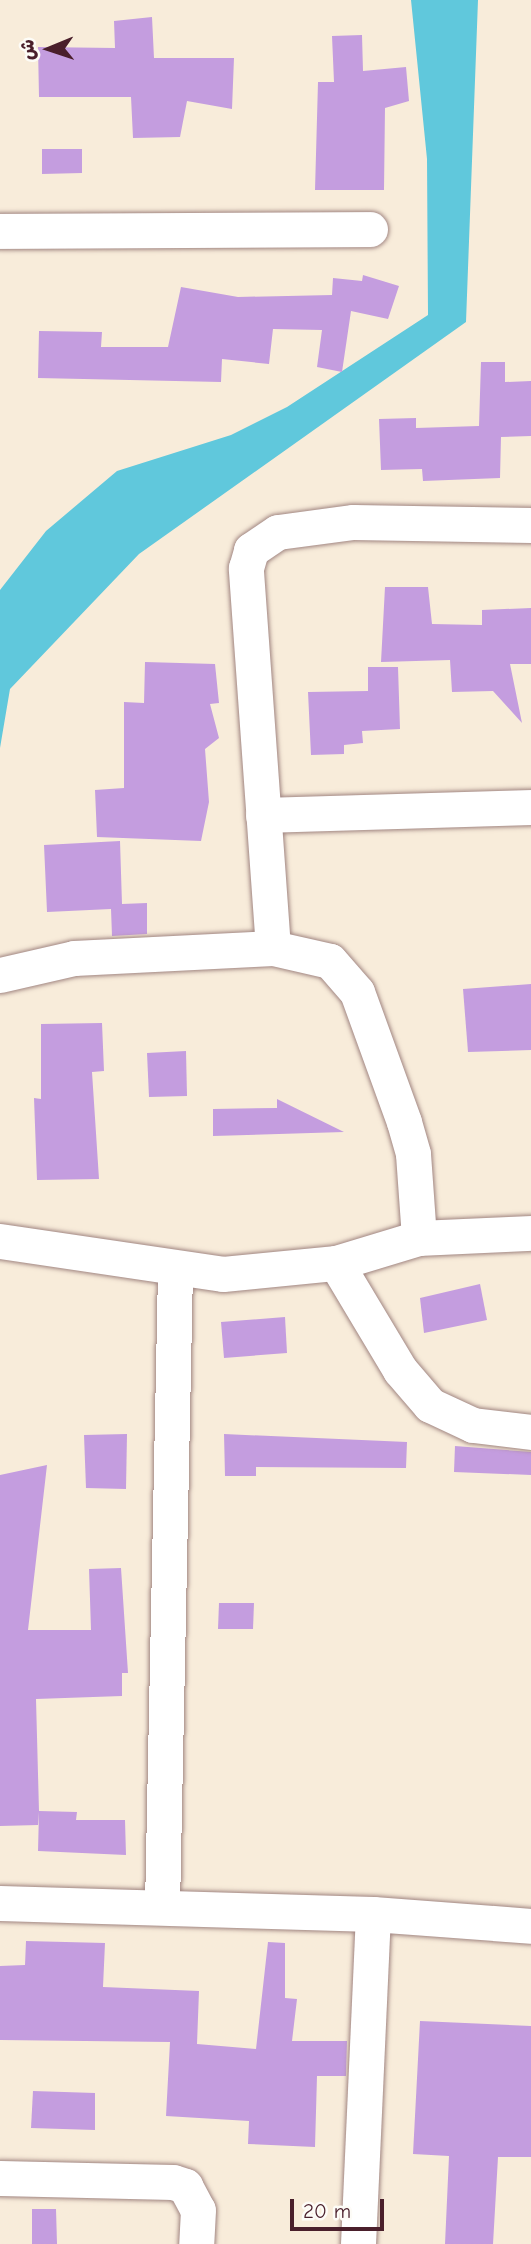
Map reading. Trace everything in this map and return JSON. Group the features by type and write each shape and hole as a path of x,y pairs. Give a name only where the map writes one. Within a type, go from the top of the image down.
{"street":[{"path":"0,231 370,229"},
{"path":"273,948 246,568 251,550 278,532 353,522 531,525"},
{"path":"263,815 531,807"},
{"path":"0,975 74,958 273,948 330,961 356,992 413,1154 419,1238"},
{"path":"0,1241 175,1271 223,1274 337,1263 419,1238 531,1233"},
{"path":"337,1263 400,1370 430,1405 474,1425 531,1432"},
{"path":"162,1907 175,1271"},
{"path":"0,1903 373,1914 531,1926"},
{"path":"358,2244 373,1914"},
{"path":"0,2178 173,2182 185,2186 198,2210 196,2244"}],"water":[{"path":"411,0 478,0 466,322 139,554 10,689 0,748 0,590 46,531 117,471 231,435 287,407 428,315 427,159"}],"building":[{"path":"152,17 154,58 234,58 232,109 187,101 180,137 133,138 131,97 39,97 38,47 115,48 114,21"},
{"path":"362,35 363,71 406,67 409,101 385,108 384,190 315,190 318,82 334,82 332,36"},
{"path":"42,149 82,149 82,173 42,174"},
{"path":"363,275 399,286 388,319 351,311 342,372 317,367 322,330 273,329 269,364 222,359 221,382 38,378 39,331 102,332 101,347 168,347 181,287 238,297 332,295 333,278 362,281"},
{"path":"481,362 505,362 505,382 531,381 531,436 501,437 500,478 423,481 422,469 381,470 379,419 416,418 416,428 479,426"},
{"path":"385,587 428,587 432,624 482,625 482,610 531,608 531,664 510,664 522,723 493,691 452,692 450,660 381,662"},
{"path":"145,662 215,664 219,703 210,704 219,738 205,749 209,802 201,841 97,837 95,790 124,788 124,702 144,703"},
{"path":"368,667 398,667 400,729 362,731 363,743 344,745 344,754 311,755 308,692 368,691"},
{"path":"120,841 122,904 147,903 147,934 112,936 111,909 47,912 44,845"},
{"path":"531,984 531,1050 468,1052 463,989"},
{"path":"102,1023 104,1071 92,1072 99,1179 37,1180 34,1098 41,1099 41,1024"},
{"path":"186,1051 187,1096 149,1097 147,1053"},
{"path":"277,1099 344,1132 213,1136 213,1109 277,1108"},
{"path":"480,1284 487,1320 424,1333 420,1298"},
{"path":"285,1317 287,1353 224,1358 221,1322"},
{"path":"127,1434 126,1489 86,1488 84,1435"},
{"path":"224,1434 407,1442 406,1468 256,1467 256,1476 225,1476"},
{"path":"455,1446 531,1452 531,1475 454,1472"},
{"path":"47,1465 28,1630 91,1630 89,1569 121,1568 128,1673 122,1673 122,1696 36,1699 39,1811 77,1812 76,1820 125,1820 126,1855 38,1851 39,1812 38,1825 0,1826 0,1475"},
{"path":"219,1603 254,1603 253,1629 218,1629"},
{"path":"26,1941 105,1943 103,1987 199,1991 197,2044 256,2049 268,1942 285,1943 285,1998 297,1999 292,2041 347,2041 346,2076 317,2076 315,2147 248,2144 249,2121 166,2116 170,2042 0,2040 0,1966 25,1965"},
{"path":"420,2021 531,2026 531,2157 498,2157 493,2244 445,2244 449,2156 413,2154"},
{"path":"33,2091 95,2093 95,2130 31,2128"},
{"path":"32,2209 56,2209 57,2244 32,2244"}]}
